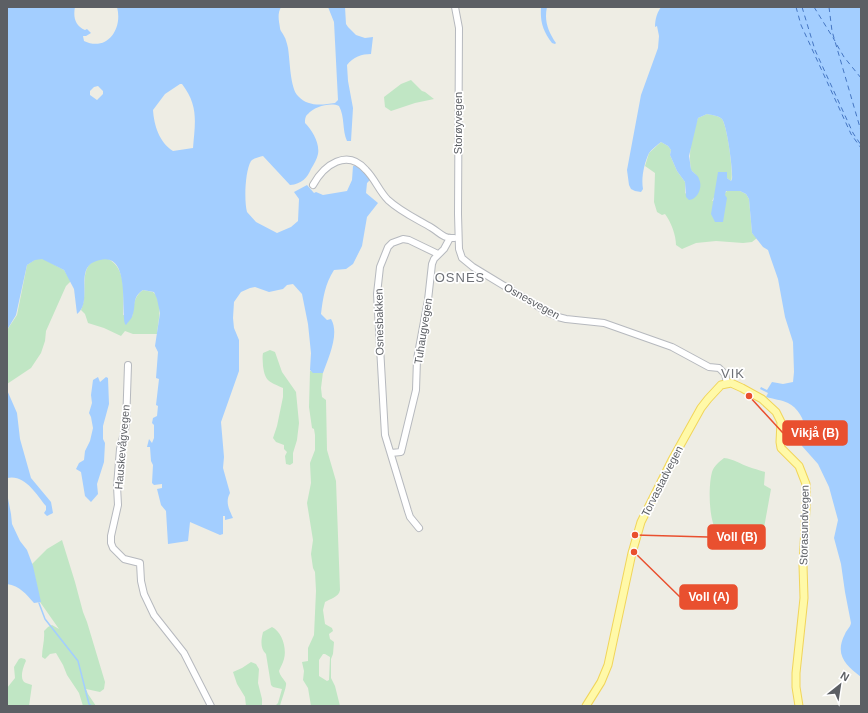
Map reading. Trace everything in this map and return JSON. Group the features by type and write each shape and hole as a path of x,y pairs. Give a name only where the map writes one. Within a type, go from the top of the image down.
{"main road":[{"name":"Torvastadvegen","path":"586,706 601,682 608,666 637,534 644,516 672,460 701,408 721,385 727,383"},
{"name":"Storasundvegen","path":"727,383 736,384 762,399 774,409 781,422 781,448 799,466 806,484 803,565 804,598 796,673 796,687 799,706"}],"street":[{"name":"Storøyvegen","path":"455,7 459,28 459,239"},
{"path":"313,185 320,173 332,163 343,160 355,162 366,170 385,196 394,205 443,236 459,239"},
{"name":"Tuhaugvegen","path":"391,453 401,452 416,390 417,360 428,300 432,264 438,254 444,249 450,238"},
{"name":"Osnesvegen","path":"459,239 460,254 467,263 549,313 566,319 604,323 672,347 709,367 719,368 725,374 727,383"},
{"name":"Osnesbakken","path":"419,528 410,517 385,435 377,294 380,267 388,247 392,243 397,240 409,240 438,254"},
{"name":"Hauskevågvegen","path":"128,365 126,426 120,449 117,486 118,505 111,536 111,543 113,548 124,559 140,563 141,581 144,594 154,615 184,653 211,706"}],"green space":[{"path":"411,80 422,91 434,99 415,103 391,111 385,107 384,97 401,84"},
{"path":"707,114 719,117 724,123 732,169 731,181 727,178 727,173 712,201 725,197 725,193 727,191 740,191 746,194 749,199 752,233 757,238 752,242 743,243 716,241 696,243 682,249 676,245 674,233 665,214 662,215 657,212 654,202 655,173 645,166 649,153 661,142 668,146 671,150 670,155 677,171 685,182 685,194 697,176 691,170 690,164 690,150 694,130 698,118"},
{"path":"106,258 113,262 121,275 123,283 123,315 132,317 137,296 143,290 153,292 156,296 160,312 157,334 133,334 125,331 121,336 104,328 88,323 85,314 81,310 84,302 86,271 96,260"},
{"path":"36,259 44,259 64,270 71,281 66,286 46,331 45,341 41,353 31,368 7,384 7,330 17,315 27,265"},
{"path":"270,350 275,352 282,372 296,392 299,423 297,440 293,453 293,463 290,465 286,464 285,456 287,452 284,449 284,445 276,442 273,438 283,397 283,388 271,383 265,375 263,353"},
{"path":"310,371 323,372 321,388 322,397 326,400 327,450 336,481 340,590 336,596 325,602 323,610 325,624 332,628 333,631 329,634 330,639 334,642 331,659 331,678 335,686 340,706 311,706 308,688 303,680 304,671 302,662 308,661 308,648 314,635 316,591 315,572 311,554 313,540 307,503 311,483 310,463 315,450 315,435 314,429 312,428 309,407","holes":["323,654 330,657 329,680 327,681 319,676 319,660"]},
{"path":"724,458 731,459 751,468 765,472 764,485 771,489 760,544 735,543 725,540 717,532 714,525 710,506 712,472"},
{"path":"62,540 105,682 104,689 100,692 86,689 96,706 83,706 79,693 67,675 56,653 50,654 45,659 42,657 44,631 52,625 59,629 40,602 32,564 47,549"},
{"path":"272,627 276,629 281,636 285,650 284,659 279,671 286,685 280,706 275,706 278,703 282,689 271,685 266,654 263,650 262,644 263,632"},
{"path":"21,658 25,659 26,661 22,672 22,679 26,683 32,685 29,706 7,706 7,688 15,678 14,667"},
{"path":"251,662 256,664 259,669 258,683 262,706 246,706 245,697 237,684 233,672"}],"water":[{"path":"7,7 75,7 74,14 77,24 85,30 87,29 91,33 83,36 84,41 92,44 106,41 111,36 118,23 117,7 281,7 279,15 280,29 288,48 293,87 295,92 302,100 311,104 335,103 338,100 334,22 328,7 345,7 346,24 348,27 356,35 365,38 373,37 371,54 358,56 347,65 348,81 353,108 351,141 347,141 345,137 342,115 339,106 322,106 311,111 305,118 305,123 315,137 318,146 318,156 304,180 290,185 263,156 251,161 247,172 247,212 256,222 277,233 291,227 298,221 299,199 294,192 307,185 314,193 316,192 323,195 347,191 352,180 353,166 361,168 367,175 370,180 367,183 366,193 378,203 367,217 362,246 353,264 346,269 334,270 326,286 321,314 327,320 331,319 334,339 323,373 313,373 310,370 311,353 308,324 302,294 293,284 287,285 283,289 269,292 255,287 250,288 241,292 234,302 234,328 239,340 239,371 221,422 224,457 223,468 230,493 228,506 233,518 225,520 225,516 223,516 223,534 220,535 190,522 188,541 168,544 166,511 161,505 157,489 162,488 162,484 154,485 152,483 153,465 151,461 150,447 147,447 149,439 152,443 154,438 154,425 152,423 153,418 157,416 158,406 156,405 159,379 156,378 158,352 155,346 160,313 154,292 143,290 139,293 132,317 126,325 122,280 119,270 114,262 106,259 94,262 88,266 86,272 84,279 84,302 82,309 77,314 74,289 64,270 42,259 35,260 27,265 16,315 7,330","holes":["182,84 191,100 195,115 193,148 173,151 164,143 158,133 153,110 165,94","98,86 103,91 103,94 97,100 90,95 90,91 94,87"]},
{"path":"541,7 547,7 546,21 556,43 555,44 552,43 544,30 541,17"},
{"path":"661,7 861,7 861,677 846,664 841,654 842,641 851,623 841,564 834,538 838,520 829,487 818,464 802,446 801,436 804,436 805,427 802,417 792,405 780,400 766,397 768,393 760,389 761,387 767,390 772,382 783,384 793,382 793,342 785,317 778,279 768,250 763,247 752,233 749,199 746,194 740,191 726,191 725,195 727,198 723,222 715,222 711,214 718,172 727,172 727,178 731,181 732,179 732,167 726,130 722,119 717,116 707,114 698,118 689,156 691,169 698,177 700,182 699,192 695,197 689,200 686,197 685,182 677,171 670,155 671,150 668,146 661,142 649,153 647,157 644,166 643,189 641,192 631,189 629,185 627,170 641,95 658,48 659,36 657,26 655,27 655,24 656,16"},
{"path":"98,377 100,382 106,377 108,378 109,404 103,426 103,439 105,443 104,462 97,484 98,494 91,502 85,496 81,472 76,469 79,463 84,460 85,451 90,441 93,428 89,413 92,403 91,395 93,380"},
{"path":"7,390 17,413 20,439 31,478 51,502 53,513 47,516 44,513 46,506 30,486 19,479 7,478"},
{"path":"7,493 12,524 20,541 27,550 33,566 41,602 34,603 19,589 7,584"}],"waterway":[{"path":"39,603 45,619 78,661 89,704 92,706"}],"ferry route":[{"path":"796,7 801,25 851,134 861,148"},
{"path":"802,7 815,50 853,133 861,145"},
{"path":"814,7 835,41"},
{"path":"829,7 832,31 861,131"},
{"path":"837,45 844,57 861,78"}],"place":[{"name":"Vikjå (B)","path":"749,396"},
{"name":"Voll (B)","path":"635,535"},
{"name":"Voll (A)","path":"634,552"}],"district":[{"name":"OSNES","path":"460,277"},
{"name":"VIK","path":"733,373"}]}
